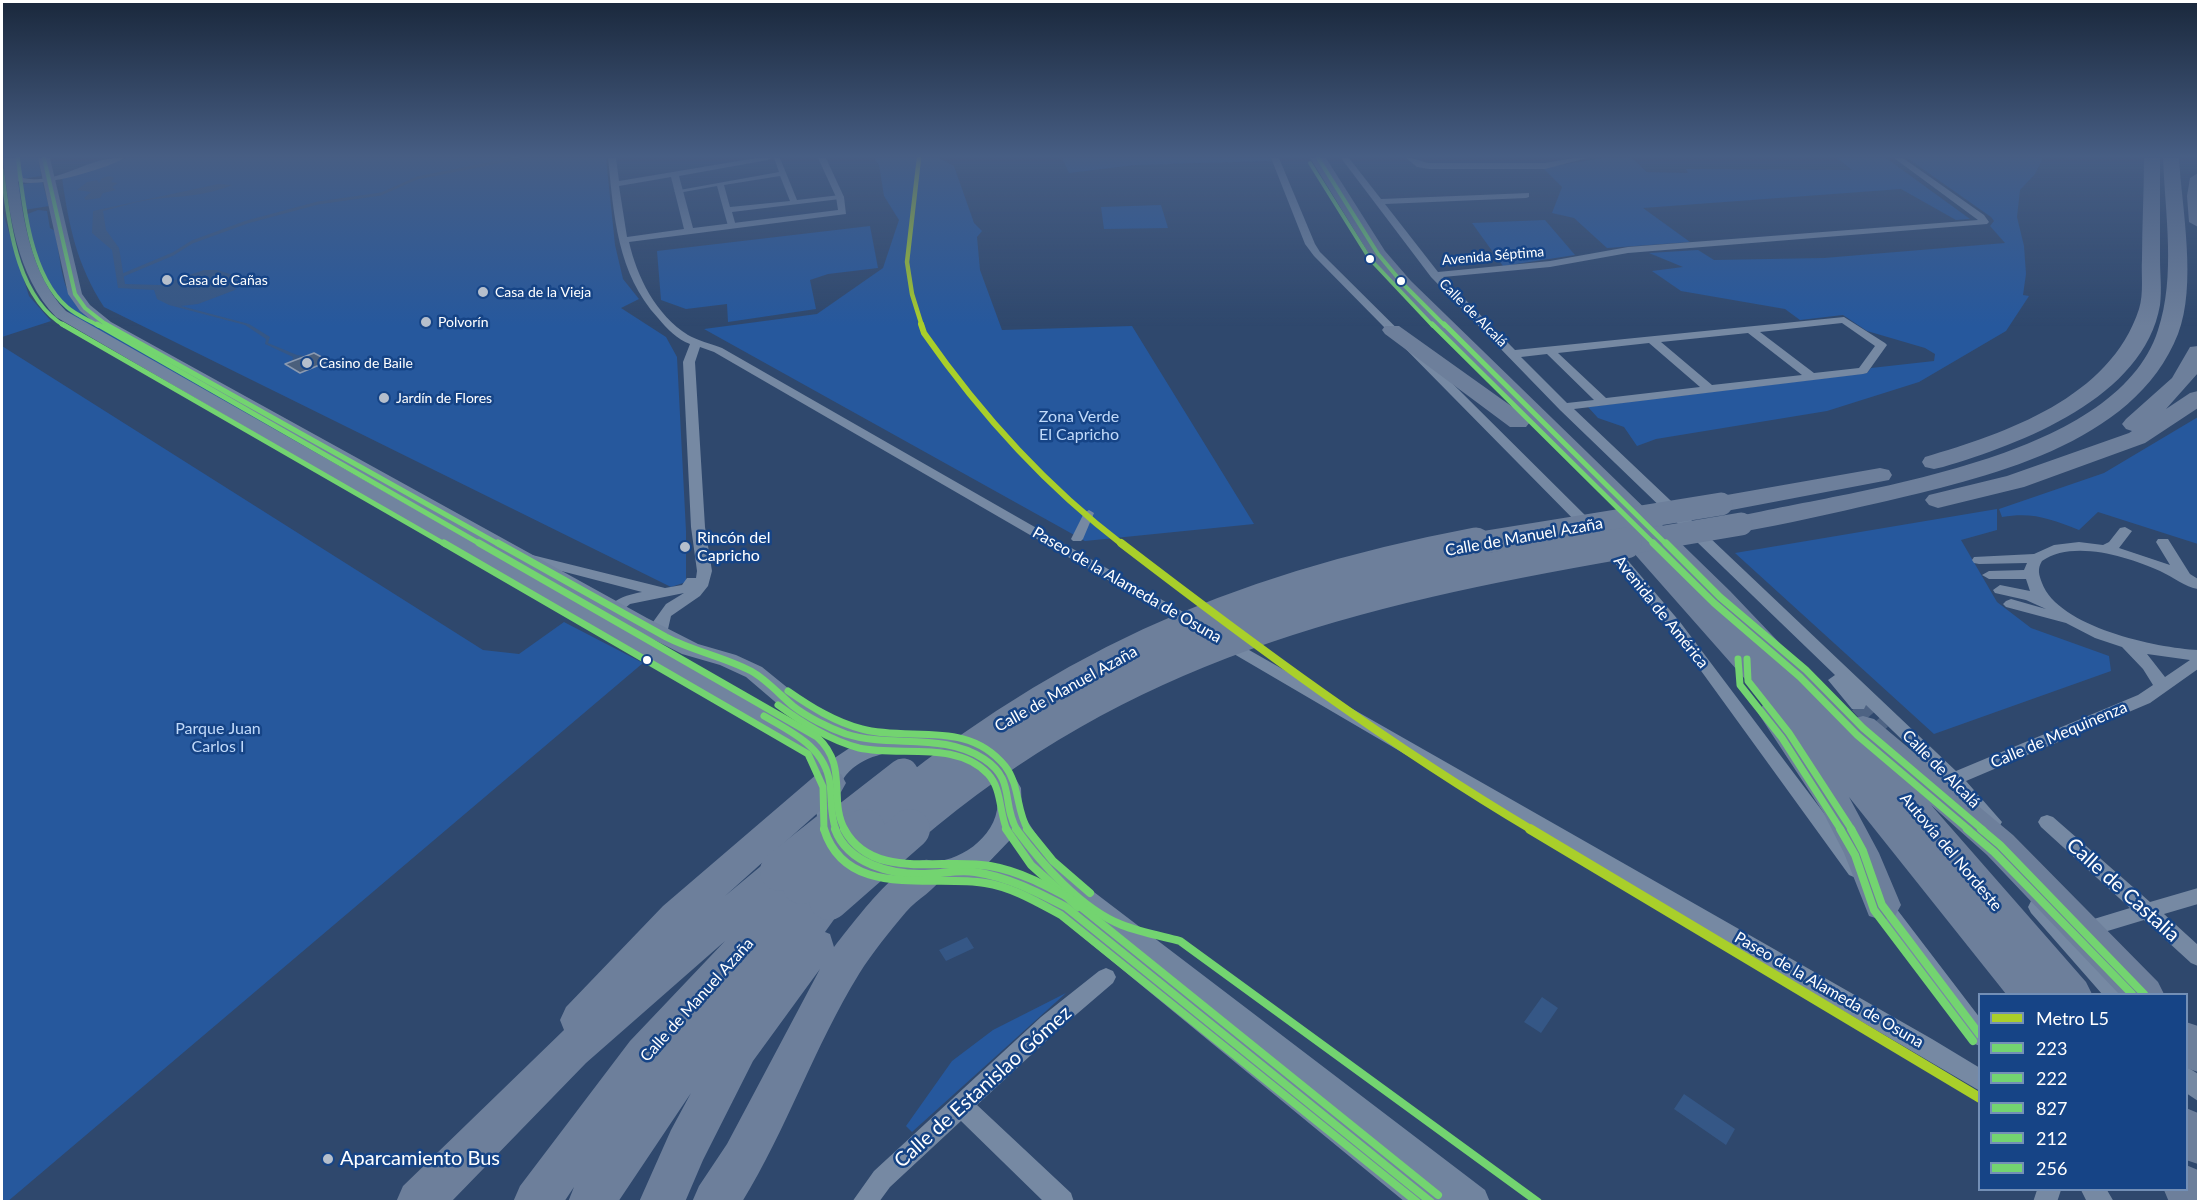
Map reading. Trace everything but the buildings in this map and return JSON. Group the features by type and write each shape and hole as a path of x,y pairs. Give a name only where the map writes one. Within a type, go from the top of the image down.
{"highway":[{"name":"Autovía del Nordeste","path":"1334,214 1355,251 1383,287 1640,544 1747,660 1878,807 2029,993"},
{"name":"Autovía del Nordeste","path":"1354,214 1378,254 1404,285 1720,597 1880,768 2071,993"},
{"name":"Calle de Manuel Azaña","path":"536,1202 645,1054 815,891 916,786 1015,715 1108,663 1186,625 1281,591 1341,573 1444,551 1870,477 1961,455 2019,433 2086,395 2112,372 2132,346 2150,308 2151,214"},
{"path":"1753,523 1939,481 2013,458 2075,430 2112,405 2140,381 2152,367 2168,334 2177,288 2174,214"},
{"path":"1392,330 1442,364 1479,396 1518,422"},
{"path":"2102,450 2171,391 2194,365 2199,352"},
{"path":"1753,523 1826,520 1911,506 2015,482 2137,438 2199,398"},
{"name":"Calle de Manuel Azaña","path":"591,1202 685,1067 815,891 952,812 1022,759 1140,689 1296,614 1460,572 1753,523"},
{"path":"1720,597 1806,670 1863,728 2000,845 2143,993"},
{"path":"1747,660 1748,681 1795,741 1851,829 1863,851 1882,905"},
{"path":"580,1020 676,917 830,781"},
{"path":"716,1202 743,1160 821,1004 846,961 894,900 940,872"},
{"path":"419,1202 571,1050 815,891"},
{"path":"662,1202 687,1145 738,1048 793,973 815,891"},
{"path":"2188,1040 2199,1052"},
{"path":"2188,1130 2199,1143"},
{"path":"2188,1188 2199,1201"}],"main road":[{"path":"19,214 24,249 36,284 48,302 71,321 611,618 661,634 690,649 728,660 754,672 802,712 855,737 887,743"},
{"path":"50,214 53,225 61,230"},
{"path":"57,214 75,294 85,308 105,325 522,557 611,618 806,742 814,748 830,781 829,817 839,841 856,857 876,868 899,873 940,872 1016,881 1066,907 1432,1202"},
{"path":"830,781 850,758 887,743 913,740 933,742 958,747 981,757 1000,773 1010,796 1010,816 989,850 940,872"},
{"path":"1010,816 1042,864 1080,897 1473,1202"}],"street":[{"name":"Paseo de la Alameda de Osuna","path":"619,214 630,271 658,314 686,338 718,350 909,459 1730,932 1924,1046 1978,1081"},
{"path":"684,214 689,232"},
{"path":"728,214 732,226"},
{"path":"623,240 826,214"},
{"name":"Avenida de América","path":"1298,214 1310,243 1392,330 1643,584 1978,1033"},
{"name":"Calle de Alcalá","path":"1387,214 1435,275 1564,407 1718,557 1954,779 2148,993"},
{"name":"Avenida Séptima","path":"1435,275 1550,264 1628,250 1984,222 1977,214"},
{"path":"611,618 621,602 669,600 693,594 705,577 699,534 689,362 697,341 693,333 658,314"},
{"name":"Calle de Alcalá","path":"1513,354 1844,320 1881,345 1863,371 1564,407"},
{"path":"668,324 689,362"},
{"path":"1749,329 1812,377"},
{"path":"1651,339 1709,388"},
{"path":"1549,350 1603,402"},
{"path":"1077,539 1089,513"},
{"path":"2103,549 2114,545 2125,531"},
{"path":"2163,542 2174,563 2193,582"},
{"path":"1979,560 2037,558 2063,548 2103,549 2146,560 2193,582"},
{"path":"522,557 669,600"},
{"name":"Calle de Alcalá","path":"1718,557 1858,705"},
{"path":"2037,558 2032,566 2031,574 2041,594 2051,604 2084,627"},
{"path":"1989,575 2031,574"},
{"path":"2000,590 2030,596 2051,604"},
{"path":"661,634 659,623 669,600"},
{"path":"2011,604 2049,613 2126,644 2173,655 2199,655"},
{"path":"2126,644 2147,662 2157,674 2162,687"},
{"name":"Calle de Mequinenza","path":"1954,779 2144,699 2199,662"},
{"name":"Calle de Castalia","path":"2047,822 2199,957"},
{"path":"1994,858 2114,993"},
{"path":"2091,928 2199,896"},
{"name":"Calle de Estanislao Gómez","path":"864,1202 882,1179 963,1107 1049,1024 1106,977"},
{"path":"2188,1077 2199,1090"},
{"path":"963,1107 1062,1202"}],"green space":[{"path":"3,214 29,296 51,321 2,337"},
{"path":"48,214 50,228 55,231 65,285 77,305 99,327 601,610 601,613 78,319 66,309 47,286 35,260 25,215"},
{"path":"68,214 612,214 615,245 623,279 639,299 621,308 666,337 677,357 686,531 686,582 671,587 104,307 87,276"},
{"name":"Zona Verde El Capricho","path":"895,214 971,214 974,223 982,231 977,237 980,270 1002,330 1132,326 1254,524 1085,541 704,329 817,314 883,268 899,220"},
{"path":"1102,214 1164,214 1168,228 1104,229"},
{"path":"1557,214 1651,214 1690,242 1607,248 1574,218"},
{"path":"1946,214 1963,214 1970,219 1956,220"},
{"path":"1987,214 2017,214 2024,246 2026,274 2023,295 2029,296 2006,331 1919,382 1827,411 1656,439 1637,446 1624,427 1598,418 1588,407 1867,373 1871,368 1934,361 1935,354 1925,348 1867,331 1843,315 1800,320 1785,309 1681,291 1652,271 1683,267 1649,253 1698,250 1714,260 1824,258 2005,243 1990,226 1994,221"},
{"path":"1545,220 1575,255 1503,266 1472,223"},
{"path":"870,226 878,268 828,274 810,280 816,309 728,322 727,304 686,309 661,300 657,251"},
{"name":"Parque Juan Carlos I","path":"2,346 483,650 519,654 564,622 643,663 7,1202 2,1201"},
{"path":"2198,417 2198,544 2098,512 2079,530 2042,517 2023,515 2002,517 1999,509 2104,473"},
{"path":"1997,509 1997,530 1961,540 1997,602 2031,628 2109,656 2111,671 1934,734 1735,553"},
{"path":"1066,993 912,1132 906,1126 952,1061 993,1030"}],"shaded area":[{"path":"93,214 103,214 106,230 119,248 125,284 160,285 204,270 217,270 236,276 238,282 235,290 198,304 181,306 249,324 270,337 268,343 304,356 292,361 293,357 265,344 266,339 245,325 169,305 157,299 154,290 118,288 112,250 92,233"},
{"path":"967,937 974,948 946,961 939,950"},
{"path":"1542,997 1558,1008 1541,1033 1524,1022"},
{"path":"1684,1094 1735,1129 1726,1145 1674,1109"}],"waterway":[{"path":"123,275 173,254 192,242 276,214"}],"tunnel":[{"path":"1858,705 1882,732"}],"metro line":[{"name":"L5","path":"913,214 907,262 912,294 924,333 957,380 1002,434 1108,533 1264,652 1458,786 1978,1097"}],"transit line":[{"name":"212","path":"9,214 17,251 31,289 56,321 808,754 823,787 822,818 826,835 831,845 846,862 863,872 882,878 902,881 965,881 995,885 1033,900 1061,915 1417,1202"},
{"name":"256","path":"26,214 37,256 45,275 67,307 810,733 822,742 832,756 837,770 842,826 849,838 862,850 876,858 891,862 971,863 998,867 1030,879 1071,899 1438,1195"},
{"name":"827","path":"57,214 75,294 85,308 106,325 666,637 692,650 752,671 796,708 844,733 870,740 952,745 983,758 997,770 1007,786 1009,814 1016,829 1039,860 1071,890 1101,914 1121,925 1180,941 1538,1202"},
{"name":"222","path":"1342,214 1370,259 1398,291 1714,603 1800,677 1857,735 1994,852 2131,993"},
{"name":"223","path":"1353,214 1378,254 1404,285 1720,597 1806,670 1863,728 2000,845 2143,993"},
{"name":"222","path":"1738,659 1740,685 1782,738 1843,834 1855,855 1874,910 1973,1041"},
{"name":"223","path":"1747,659 1748,681 1789,733 1851,829 1863,851 1882,905 1978,1032"},
{"name":"256","path":"788,691 829,716 862,730 883,733 942,734 962,739 989,752 1005,766 1012,777 1017,790 1022,820 1030,834 1062,870 1090,893"},
{"name":"212","path":"778,705 811,727 846,744 886,752 926,752 952,755 979,767 993,781 1005,826 1023,856 1078,907"},
{"name":"827","path":"764,716 803,739 822,759 828,772 832,821 836,833 844,845 858,857 874,866 903,873 932,874 959,870 1001,877 1066,907 1431,1202"}],"place":[{"name":"Casa de Cañas","path":"167,280"},
{"name":"Casa de la Vieja","path":"483,292"},
{"name":"Polvorín","path":"426,322"},
{"name":"Casino de Baile","path":"307,363"},
{"name":"Jardín de Flores","path":"384,398"},
{"name":"Rincón del Capricho","path":"685,547"},
{"name":"Aparcamiento Bus","path":"328,1159"}]}
